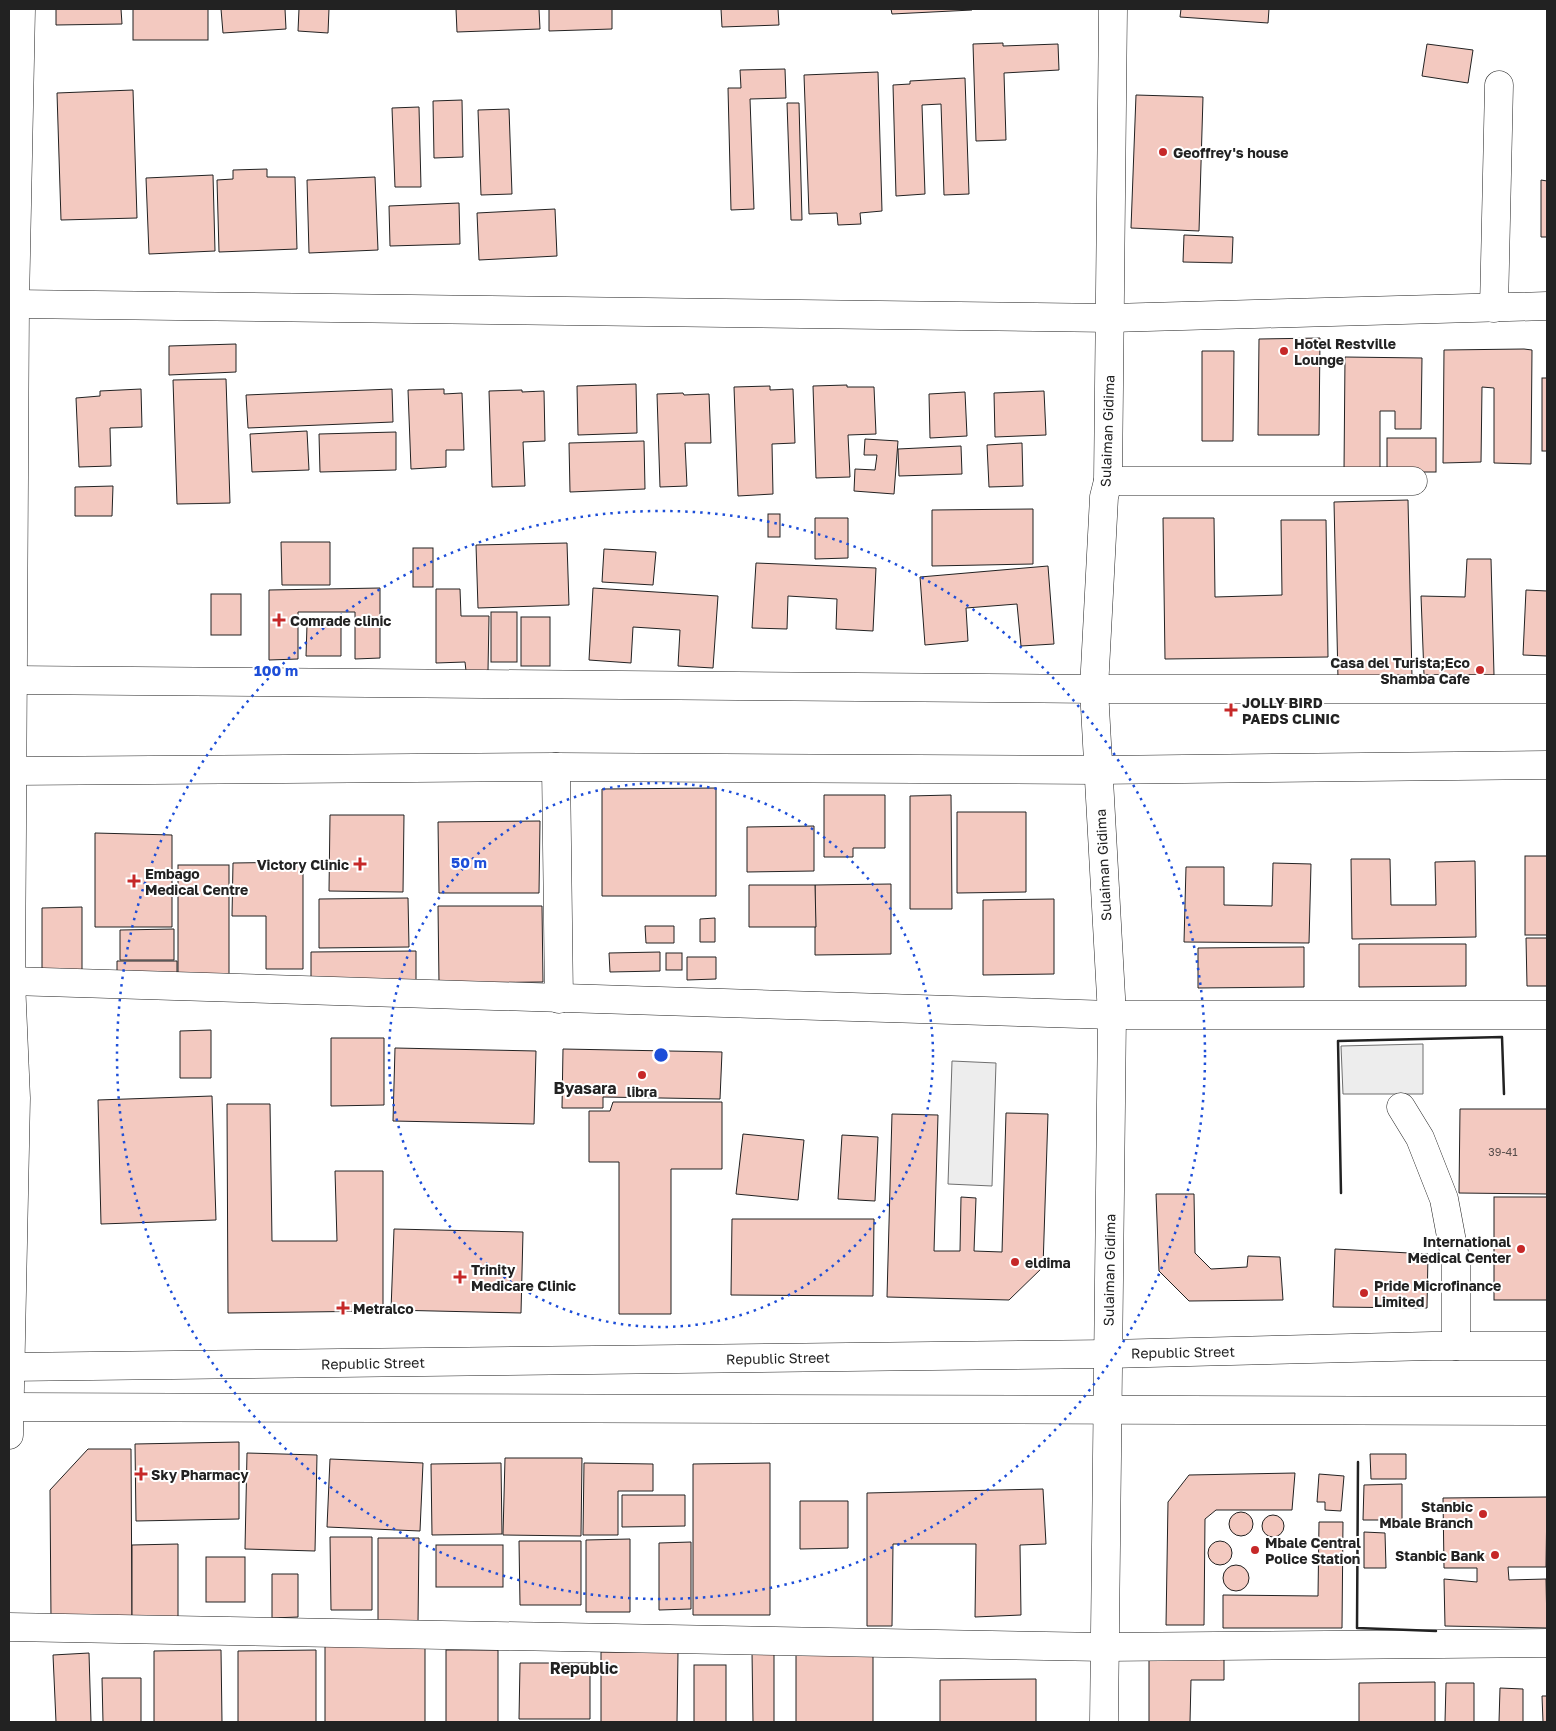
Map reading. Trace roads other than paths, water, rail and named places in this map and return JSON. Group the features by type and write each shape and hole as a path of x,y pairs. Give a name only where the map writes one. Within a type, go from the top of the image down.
{"street":[{"path":"9,1435 16,1098 11,982 10,828 13,680 15,304 21,9"},
{"name":"Sulaiman Gidima","path":"1104,1722 1112,1015 1094,689 1104,497 1108,481 1113,9"},
{"path":"1494,308 1499,85"},
{"path":"15,304 1111,318 1547,306"},
{"path":"1108,481 1413,481"},
{"path":"13,680 1094,689 1547,689"},
{"path":"12,771 556,767 1097,770 1547,765"},
{"path":"556,767 559,999"},
{"path":"11,982 1112,1015 1547,1015"},
{"path":"1402,1107 1420,1138 1444,1199 1456,1263 1456,1346"},
{"name":"Republic Street","path":"9,1368 1108,1354 1456,1346 1547,1346"},
{"path":"9,1407 1547,1411"},
{"path":"9,1627 1104,1647 1547,1643"}],"place":[{"name":"Geoffrey's house","path":"1163,152"},
{"name":"Hotel Restville Lounge","path":"1284,351"},
{"name":"Comrade clinic","path":"279,620"},
{"name":"Casa del Turista;Eco Shamba Cafe","path":"1480,670"},
{"name":"JOLLY BIRD PAEDS CLINIC","path":"1231,710"},
{"name":"Victory Clinic","path":"360,864"},
{"name":"Embago Medical Centre","path":"134,881"},
{"name":"libra","path":"642,1075"},
{"name":"International Medical Center","path":"1521,1249"},
{"name":"eldima","path":"1015,1262"},
{"name":"Trinity Medicare Clinic","path":"460,1277"},
{"name":"Pride Microfinance Limited","path":"1364,1293"},
{"name":"Metralco","path":"343,1308"},
{"name":"Sky Pharmacy","path":"141,1474"},
{"name":"Stanbic Mbale Branch","path":"1483,1514"},
{"name":"Mbale Central Police Station","path":"1255,1550"},
{"name":"Stanbic Bank","path":"1495,1555"}],"district":[{"name":"Byasara","path":"585,1088"},
{"name":"Republic","path":"584,1668"}]}
